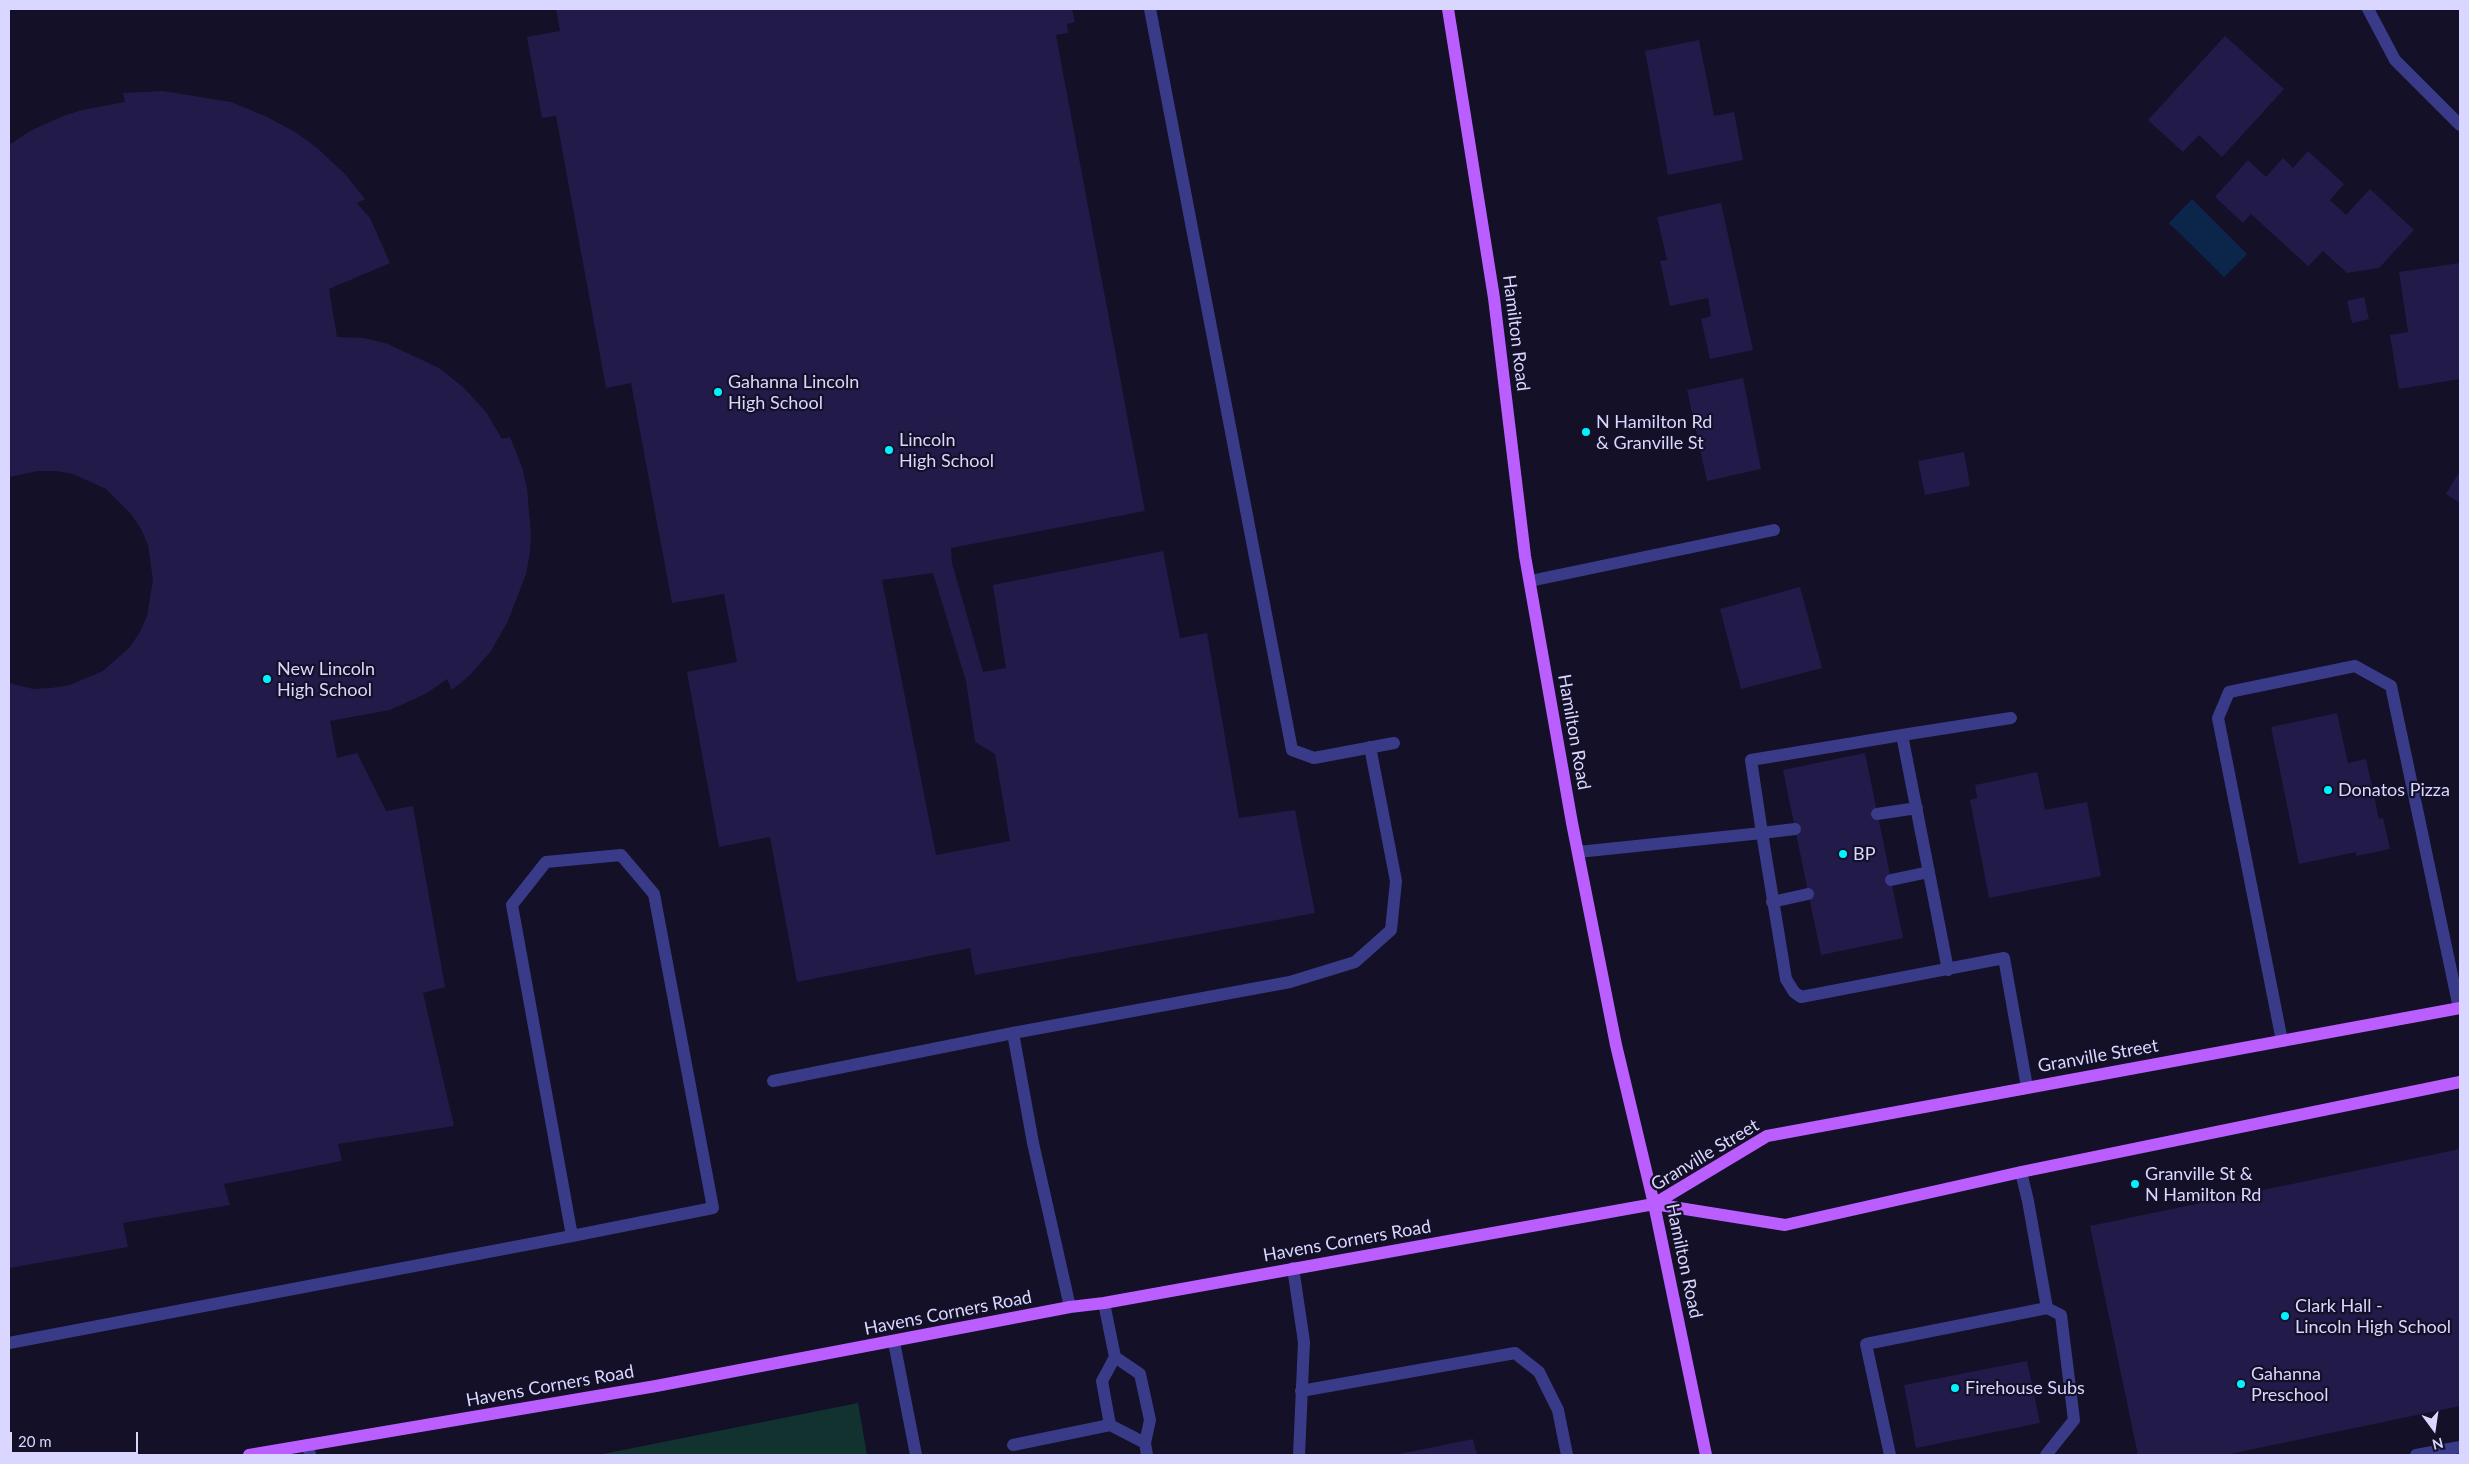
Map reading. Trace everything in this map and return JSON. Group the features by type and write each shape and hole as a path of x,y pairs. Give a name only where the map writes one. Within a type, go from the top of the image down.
{"main road":[{"name":"Hamilton Road","path":"1448,9 1494,298 1530,581 1578,852 1616,1045 1654,1204 1706,1455"},
{"name":"Granville Street","path":"1654,1204 1767,1136 2460,1008"},
{"name":"Granville Street","path":"1654,1204 1785,1225 2021,1172 2460,1082"},
{"name":"Havens Corners Road","path":"249,1455 309,1450 894,1342 1070,1307 1104,1303 1654,1204"}],"street":[{"path":"1150,9 1292,750 1314,758 1394,743"},
{"path":"2368,9 2394,60 2460,125"},
{"path":"1530,581 1774,530"},
{"path":"2282,1041 2218,718 2229,692 2355,666 2391,686 2460,1008"},
{"path":"2011,718 1750,760 1786,979 1794,992 1801,997 2004,958 2027,1087"},
{"path":"1902,735 1948,970"},
{"path":"773,1081 1013,1033 1290,982 1355,962 1391,930 1396,881 1370,747"},
{"path":"1877,814 1917,808"},
{"path":"1578,852 1795,829"},
{"path":"9,1343 572,1236 713,1208 654,894 621,855 546,862 512,905 572,1236"},
{"path":"1891,880 1930,872"},
{"path":"1772,902 1808,894"},
{"path":"1013,1033 1033,1142 1070,1307"},
{"path":"2021,1172 2047,1308"},
{"path":"1293,1268 1304,1342 1298,1455"},
{"path":"1104,1303 1115,1357 1102,1381 1110,1425"},
{"path":"1890,1455 1866,1344 2047,1308 2061,1315 2074,1420 2046,1455"},
{"path":"894,1342 916,1455"},
{"path":"1301,1391 1515,1353 1539,1372 1558,1410 1567,1455"},
{"path":"1013,1445 1110,1425 1146,1449 1150,1420 1140,1374 1115,1357"},
{"path":"2416,1455 2460,1447"}],"green space":[{"path":"858,1403 867,1455 598,1455"}],"water":[{"path":"2192,199 2247,254 2224,277 2169,223"}],"building":[{"name":"Lincoln High School","path":"556,9 1072,9 1075,22 1067,24 1068,33 1056,35 1145,511 951,548 952,563 983,672 1006,668 993,585 1163,551 1180,638 1207,633 1239,818 1295,810 1315,913 975,975 970,948 797,982 770,837 719,847 687,672 737,662 724,594 672,603 631,383 606,388 556,116 542,118 527,37 560,31","holes":["933,573 966,681 975,742 995,754 1010,841 936,855 882,580"]},
{"path":"2225,36 2284,89 2222,157 2199,135 2183,152 2148,120"},
{"path":"1699,40 1714,116 1734,112 1743,160 1668,175 1645,51"},
{"name":"New Lincoln High School","path":"163,91 231,102 265,116 295,132 316,147 346,175 365,199 357,203 370,218 390,263 329,289 337,337 364,338 388,344 439,368 464,388 486,412 502,439 510,437 522,467 527,488 531,534 530,553 526,574 508,621 491,651 471,674 452,690 447,679 427,693 390,710 330,721 337,758 357,753 386,811 413,806 445,987 423,993 454,1126 338,1144 342,1161 224,1184 230,1205 123,1223 128,1247 9,1268 9,683 33,689 51,688 70,685 103,671 130,647 140,632 147,616 153,580 148,545 141,529 131,514 106,489 73,474 56,471 38,471 9,477 9,145 30,131 63,116 82,110 125,102 123,93"},
{"path":"2308,151 2344,184 2330,200 2346,215 2370,189 2414,230 2379,268 2347,273 2323,251 2308,266 2251,214 2243,223 2215,197 2248,160 2266,177 2283,158 2293,168"},
{"path":"1721,203 1753,350 1710,359 1701,319 1711,316 1708,298 1670,306 1660,261 1667,260 1657,217"},
{"path":"2460,263 2460,379 2399,389 2390,335 2408,332 2399,272"},
{"path":"2364,297 2369,319 2352,323 2347,301"},
{"path":"1743,378 1761,469 1707,481 1687,390"},
{"path":"1964,452 1970,486 1925,495 1918,461"},
{"path":"2460,471 2460,503 2446,494"},
{"path":"1800,587 1822,668 1741,689 1720,609"},
{"name":"Donatos Pizza","path":"2337,713 2348,763 2366,759 2379,819 2383,818 2390,849 2356,856 2356,852 2299,864 2271,727"},
{"name":"BP","path":"1865,753 1903,938 1821,955 1783,770"},
{"path":"2037,772 2045,810 2087,802 2101,876 1989,898 1970,800 1977,798 1975,785"},
{"name":"Clark Hall - Lincoln High School","path":"2460,1149 2460,1406 2225,1455 2138,1455 2090,1226"},
{"path":"2027,1361 2040,1423 1916,1448 1904,1385"},
{"path":"1473,1439 1477,1455 1399,1455 1399,1454"}],"place":[{"name":"Gahanna Lincoln High School","path":"718,392"},
{"name":"N Hamilton Rd & Granville St","path":"1586,432"},
{"name":"Lincoln High School","path":"889,450"},
{"name":"New Lincoln High School","path":"267,679"},
{"name":"Donatos Pizza","path":"2328,790"},
{"name":"BP","path":"1843,854"},
{"name":"Granville St & N Hamilton Rd","path":"2135,1184"},
{"name":"Clark Hall - Lincoln High School","path":"2285,1316"},
{"name":"Gahanna Preschool","path":"2241,1384"},
{"name":"Firehouse Subs","path":"1955,1388"}]}
